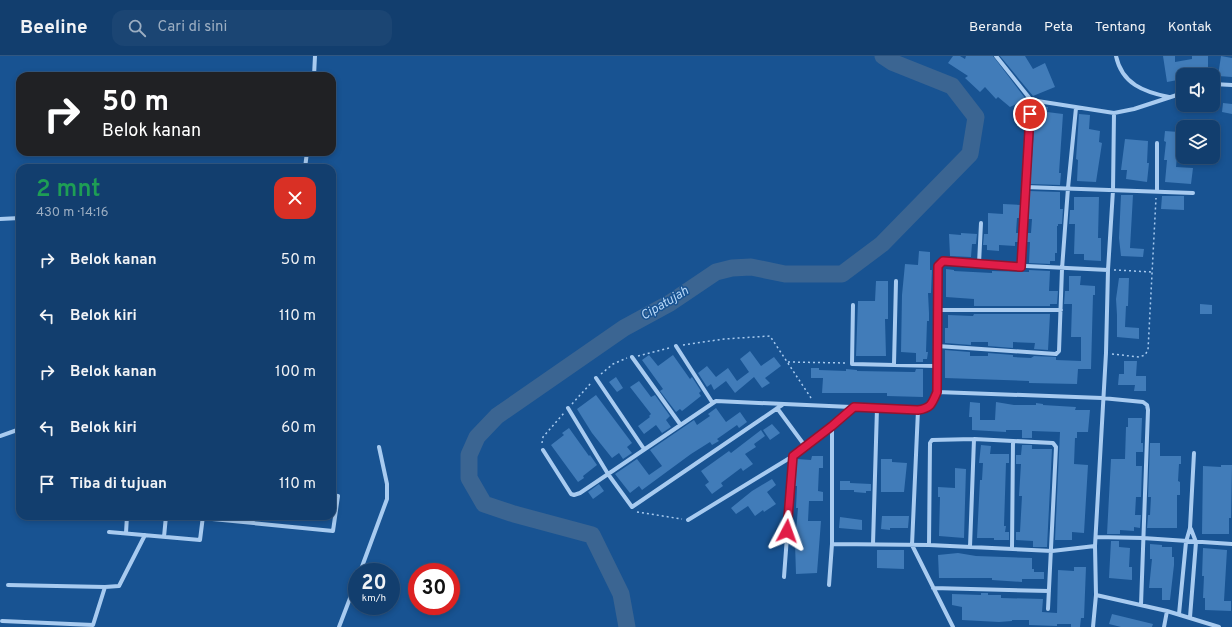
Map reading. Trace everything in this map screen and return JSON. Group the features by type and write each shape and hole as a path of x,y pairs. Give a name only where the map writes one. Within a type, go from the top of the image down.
{"street":[{"path":"314,72 315,56"},
{"path":"996,56 1031,100 1114,113 1134,110 1176,94"},
{"path":"1116,56 1121,69 1135,85 1147,92 1169,97"},
{"path":"1220,84 1232,85"},
{"path":"1021,267 1031,100"},
{"path":"937,346 1056,354 1060,349 1062,269 1076,108"},
{"path":"1093,627 1096,595 1095,546 1102,398 1106,353 1108,270 1113,190 1114,113"},
{"path":"1157,143 1157,192"},
{"path":"1025,186 1193,193"},
{"path":"0,219 16,218"},
{"path":"979,264 981,223"},
{"path":"543,450 572,495 580,493 712,402 724,400 918,410 930,406 937,392 936,366 938,266 940,262 1108,270"},
{"path":"894,364 896,281"},
{"path":"853,305 852,364 936,366"},
{"path":"937,310 1061,310"},
{"path":"676,346 712,402"},
{"path":"632,357 680,424"},
{"path":"596,378 644,449"},
{"path":"937,392 1102,398 1143,402 1148,406 1141,605"},
{"path":"568,408 608,474 632,507 782,404"},
{"path":"688,520 793,456 854,407"},
{"path":"777,408 806,446"},
{"path":"873,544 877,408"},
{"path":"918,410 912,546 953,627"},
{"path":"829,585 832,544 832,426"},
{"path":"0,436 16,430"},
{"path":"929,545 931,441 935,439 974,439 1052,442 1056,445 1048,609"},
{"path":"970,547 974,439"},
{"path":"1012,549 1013,441"},
{"path":"363,563 388,499 388,484 379,447"},
{"path":"1179,614 1186,542 1190,528 1194,453"},
{"path":"784,577 793,456"},
{"path":"336,496 338,496 336,510"},
{"path":"126,533 127,520"},
{"path":"164,536 166,520"},
{"path":"109,532 200,540 202,520"},
{"path":"230,520 333,531 335,520"},
{"path":"1190,528 1196,542 1190,617"},
{"path":"8,585 120,586 145,535"},
{"path":"1096,537 1143,538 1232,544"},
{"path":"832,544 929,545 1052,551 1095,546"},
{"path":"2,621 93,625 105,587"},
{"path":"933,588 1049,591"},
{"path":"1096,595 1179,614 1219,627"},
{"path":"339,627 348,604"},
{"path":"1164,627 1167,611"}],"path":[{"path":"1106,353 1139,357 1147,353 1157,192"},
{"path":"1108,270 1153,272"},
{"path":"770,336 816,405"},
{"path":"788,362 852,364"},
{"path":"632,507 637,513 644,515 688,520"}],"building":[{"path":"953,56 960,56 965,59 966,56 993,56 1025,98 1021,102 1010,107 998,97 996,99 985,87 980,92 965,78 968,76 948,63"},
{"path":"1000,56 1025,56 1033,69 1045,63 1055,87 1033,96"},
{"path":"1163,56 1175,56 1175,62 1192,59 1192,56 1208,56 1208,68 1176,68 1176,80 1167,82"},
{"path":"1221,56 1232,58 1232,77 1220,76 1219,68"},
{"path":"1223,103 1232,104 1232,114 1222,112"},
{"path":"1037,106 1048,107 1047,112 1063,114 1059,173 1061,173 1060,185 1030,184 1034,130 1037,130"},
{"path":"1079,114 1090,115 1089,129 1100,131 1099,142 1102,143 1096,182 1077,181 1078,160 1076,159"},
{"path":"1165,131 1176,132 1176,167 1193,168 1191,184 1165,182 1167,160 1164,160 1166,142 1164,141"},
{"path":"1125,139 1148,141 1147,163 1149,163 1147,182 1126,179 1127,170 1121,170"},
{"path":"1029,191 1060,192 1060,209 1063,209 1062,224 1058,224 1057,226 1057,253 1055,253 1055,261 1050,261 1050,264 1029,263 1030,242 1026,242 1027,233 1031,233 1032,219 1027,219"},
{"path":"1121,195 1133,195 1130,248 1144,249 1143,257 1121,256 1119,238"},
{"path":"1162,196 1184,196 1184,210 1161,209"},
{"path":"1074,197 1099,197 1098,238 1101,238 1101,261 1084,260 1084,254 1074,254 1075,224 1069,224 1070,210 1074,210"},
{"path":"1003,204 1021,205 1020,218 1017,218 1016,233 1020,233 1019,242 1015,242 1015,246 999,245 999,251 987,250 987,245 983,245 984,234 988,234 988,213 1003,214"},
{"path":"961,233 977,234 976,244 972,244 971,257 950,256 949,234 961,235"},
{"path":"919,251 930,252 930,270 932,270 931,293 928,293 929,321 927,321 926,352 928,352 927,359 923,359 923,362 916,362 916,353 901,352 902,295 905,264 918,265"},
{"path":"946,269 954,271 992,273 992,271 1050,271 1049,291 1058,291 1057,304 1050,304 1050,306 974,306 974,299 946,297"},
{"path":"1069,276 1081,276 1080,285 1095,286 1095,295 1093,295 1091,369 1078,369 1077,384 945,378 945,350 970,352 970,356 988,356 988,353 1013,355 1013,357 1056,357 1056,360 1081,361 1081,337 1071,337 1072,304 1064,304 1065,291 1069,291"},
{"path":"1119,278 1129,278 1128,306 1126,306 1125,327 1139,328 1139,339 1117,337 1116,299"},
{"path":"876,281 888,281 888,319 885,319 886,356 856,356 858,301 875,301"},
{"path":"1200,304 1212,305 1212,314 1200,314"},
{"path":"974,314 1050,314 1048,350 1034,349 1035,343 1013,342 1013,348 988,346 988,342 971,342 971,345 945,343 945,328 948,328 948,315 973,316"},
{"path":"750,351 761,366 774,357 781,366 765,378 770,383 762,388 754,377 735,393 726,381 714,390 711,384 707,387 698,373 707,366 716,377 728,368 737,381 749,372 740,359"},
{"path":"649,355 658,366 673,355 690,379 692,377 701,391 699,393 701,396 682,411 680,409 676,412 660,391 663,389 642,360"},
{"path":"1124,361 1137,361 1136,376 1146,376 1146,391 1134,391 1135,385 1118,385 1119,374 1124,374"},
{"path":"811,368 819,368 819,370 846,371 846,369 857,371 913,372 915,372 916,369 923,369 923,397 887,396 887,393 822,393 823,378 811,378"},
{"path":"616,377 623,388 617,392 609,382"},
{"path":"639,381 651,397 655,395 670,416 666,420 671,427 662,433 656,425 644,434 638,426 650,417 649,416 651,414 630,387"},
{"path":"596,395 632,443 627,447 632,453 623,459 619,453 612,458 592,433 577,409"},
{"path":"970,402 980,403 980,420 995,420 996,402 1014,405 1036,405 1036,403 1043,405 1076,407 1075,410 1090,410 1088,432 1077,432 1077,438 1075,438 1074,464 1088,465 1084,533 1072,532 1072,540 1055,540 1060,432 1032,431 1032,438 1022,438 1022,430 1006,430 1006,432 972,430 972,417 969,417"},
{"path":"716,408 726,422 740,412 747,422 739,428 737,425 717,439 719,441 712,445 710,442 691,454 642,490 639,486 630,493 615,474 637,459 649,475 662,466 650,450 694,420 697,425 710,416 708,414"},
{"path":"1128,418 1142,418 1141,443 1143,443 1143,452 1136,452 1136,466 1142,466 1141,497 1136,497 1135,515 1141,515 1140,528 1134,527 1134,531 1120,530 1120,534 1107,534 1111,459 1125,459 1126,427 1128,427"},
{"path":"772,424 780,433 770,440 763,430"},
{"path":"569,428 597,465 578,482 551,445 564,435 562,433"},
{"path":"761,430 765,436 754,444 756,447 745,454 753,464 743,471 741,468 721,483 723,486 712,494 705,485 709,482 701,471 729,451 731,453"},
{"path":"1150,443 1160,443 1160,456 1181,456 1178,481 1180,482 1180,495 1177,495 1177,528 1147,528 1148,515 1150,515 1151,497 1148,497"},
{"path":"981,445 991,446 990,454 1009,454 1009,463 1006,463 1004,526 1006,526 1005,532 1009,532 1009,540 977,538 980,480 982,480 983,463 979,463"},
{"path":"1022,445 1032,445 1032,449 1052,449 1047,547 1033,547 1033,541 1016,540 1016,532 1020,532 1022,496 1019,496 1021,464 1016,464 1016,455 1021,455"},
{"path":"812,456 823,456 823,468 819,468 818,491 823,492 823,501 809,501 808,521 821,521 817,573 796,574 795,543 798,508 796,508 797,486 795,486 797,459 811,460"},
{"path":"881,459 892,459 892,462 907,463 904,492 881,492"},
{"path":"1221,465 1232,465 1231,518 1229,518 1229,534 1202,534 1203,466 1221,467"},
{"path":"955,468 966,469 964,538 939,536 940,497 938,497 938,487 955,488"},
{"path":"772,479 776,485 767,492 776,504 764,512 763,510 755,516 748,506 736,514 731,508 752,491"},
{"path":"840,481 871,484 871,491 866,491 866,493 854,492 854,490 840,490"},
{"path":"599,484 604,491 593,499 588,492"},
{"path":"882,516 909,516 908,528 890,528 890,530 881,529"},
{"path":"840,517 862,520 862,530 839,528"},
{"path":"1111,541 1119,541 1119,547 1130,548 1129,567 1132,567 1132,580 1109,578"},
{"path":"1150,544 1162,545 1162,547 1172,547 1174,565 1170,600 1162,600 1162,588 1149,588 1152,559 1150,559"},
{"path":"1203,548 1227,550 1224,601 1231,601 1231,611 1205,610 1205,598 1203,598 1204,576 1202,576"},
{"path":"877,550 904,550 904,569 877,568"},
{"path":"958,553 976,556 1032,558 1032,569 1034,569 1034,572 1044,572 1044,579 1022,579 1022,582 992,580 992,578 939,578 938,555"},
{"path":"1074,567 1086,567 1084,618 1081,618 1080,627 1071,627 1071,624 1057,624 1057,626 1029,625 1029,620 999,622 962,620 962,607 952,605 952,594 981,595 981,593 988,593 988,595 1001,595 1001,598 1043,599 1042,612 1057,613 1058,570 1074,571"},
{"path":"1112,614 1153,624 1152,627 1121,627 1109,624"}],"waterway":[{"name":"Cipatujah","path":"627,627 621,594 592,535 514,514 484,504 469,478 469,455 477,437 497,416 624,328 670,303 716,272 732,268 751,267 785,274 842,274 882,244 970,154 976,117 952,86 892,62 883,56"}],"route":[{"path":"787,531 793,456 854,407 918,410 928,408 932,404 937,392 936,366 938,266 940,262 1021,267 1030,114"}]}
